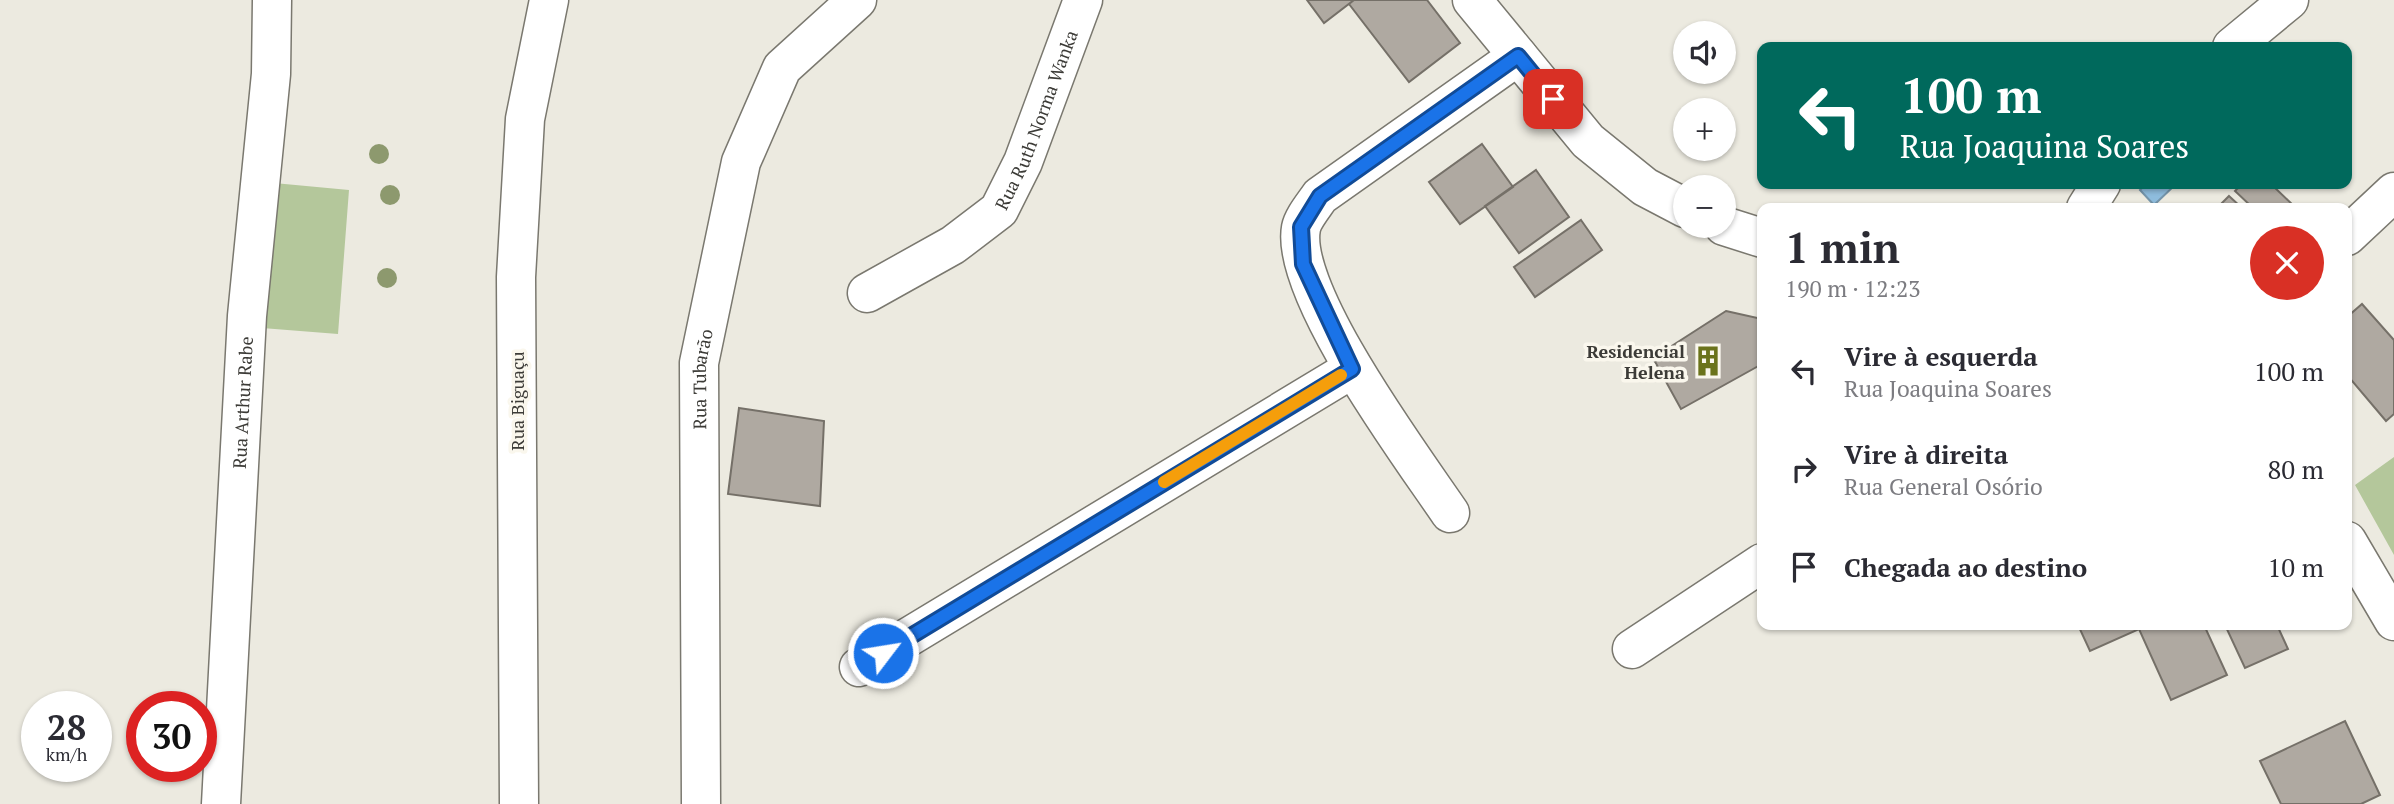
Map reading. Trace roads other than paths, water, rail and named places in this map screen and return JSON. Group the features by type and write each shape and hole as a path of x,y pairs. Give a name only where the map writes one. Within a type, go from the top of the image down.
{"street":[{"name":"Rua Arthur Rabe","path":"221,804 247,316 271,74 272,0"},
{"name":"Rua Biguaçu","path":"519,804 516,277 525,119 549,0"},
{"name":"Rua Tubarão","path":"701,804 699,363 741,162 776,80 782,68 857,0"},
{"name":"Rua Ruth Norma Wanka","path":"867,293 953,245 999,210 1023,162 1083,0"},
{"path":"1472,0 1588,141 1646,187 1673,202"},
{"path":"2238,42 2289,0"},
{"path":"1450,513 1352,369 1303,264 1301,227 1320,196 1518,56"},
{"path":"2352,231 2394,192"},
{"path":"1736,230 1757,236"},
{"path":"859,667 1352,369"},
{"path":"2352,550 2394,621"},
{"path":"1632,649 1757,566"}],"water":[{"path":"2171,189 2156,203 2152,203 2140,190"}],"place":[{"name":"Residencial Helena","path":"1708,361"}]}
